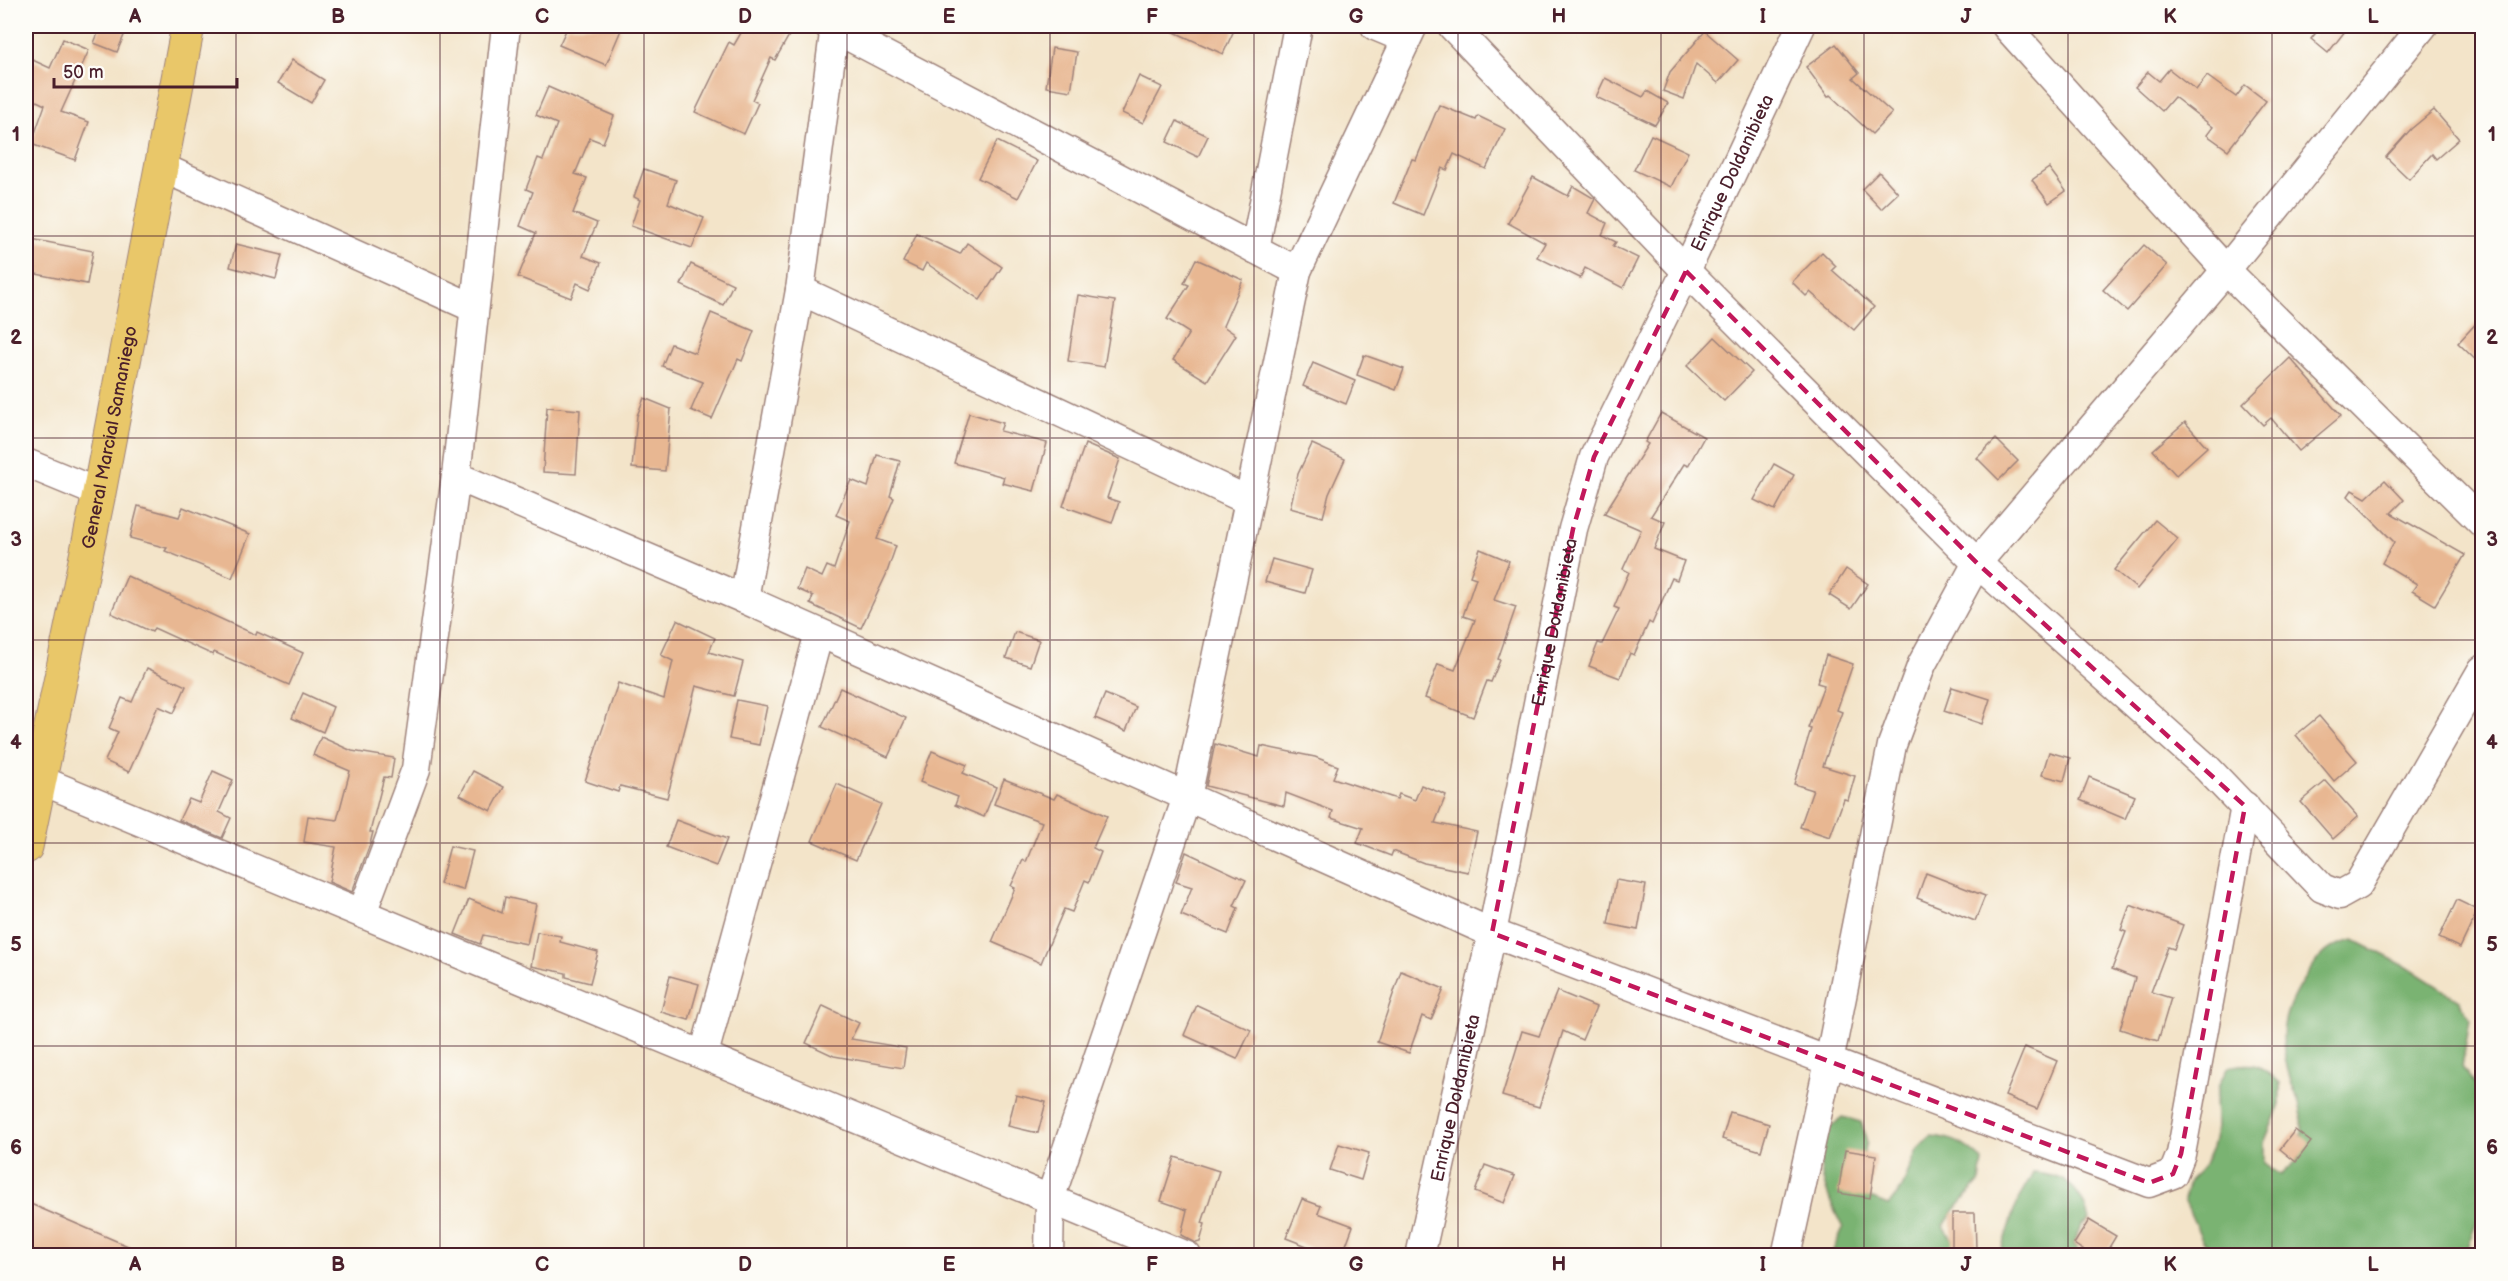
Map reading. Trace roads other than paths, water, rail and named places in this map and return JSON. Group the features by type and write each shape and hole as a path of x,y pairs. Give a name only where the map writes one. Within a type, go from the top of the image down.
{"main road":[{"name":"General Marcial Samaniego","path":"26,847 38,779 99,493 188,26"}],"street":[{"path":"362,913 416,769 456,476 506,26"},
{"path":"744,599 800,290 833,26 1297,271"},
{"path":"1255,249 1298,26"},
{"path":"1049,1256 1050,1199 1187,797 1247,500 1297,271 1409,32 1375,26"},
{"path":"1452,26 1686,271 1977,562 2207,768 2322,888 2340,895 2358,885 2482,670"},
{"name":"Enrique Doldanibieta","path":"1419,1256 1492,933 1576,519 1594,457 1686,271 1801,26"},
{"path":"2006,26 2226,270 2482,523"},
{"path":"1786,1256 1892,745 1922,664 1977,562 2226,270 2423,26"},
{"path":"161,167 474,308"},
{"path":"800,290 1247,500"},
{"path":"26,463 99,493"},
{"path":"456,476 744,599 1492,933 2149,1183 2173,1174 2181,1154 2245,806"},
{"path":"704,1054 819,633"},
{"path":"38,779 1187,1256"}]}
